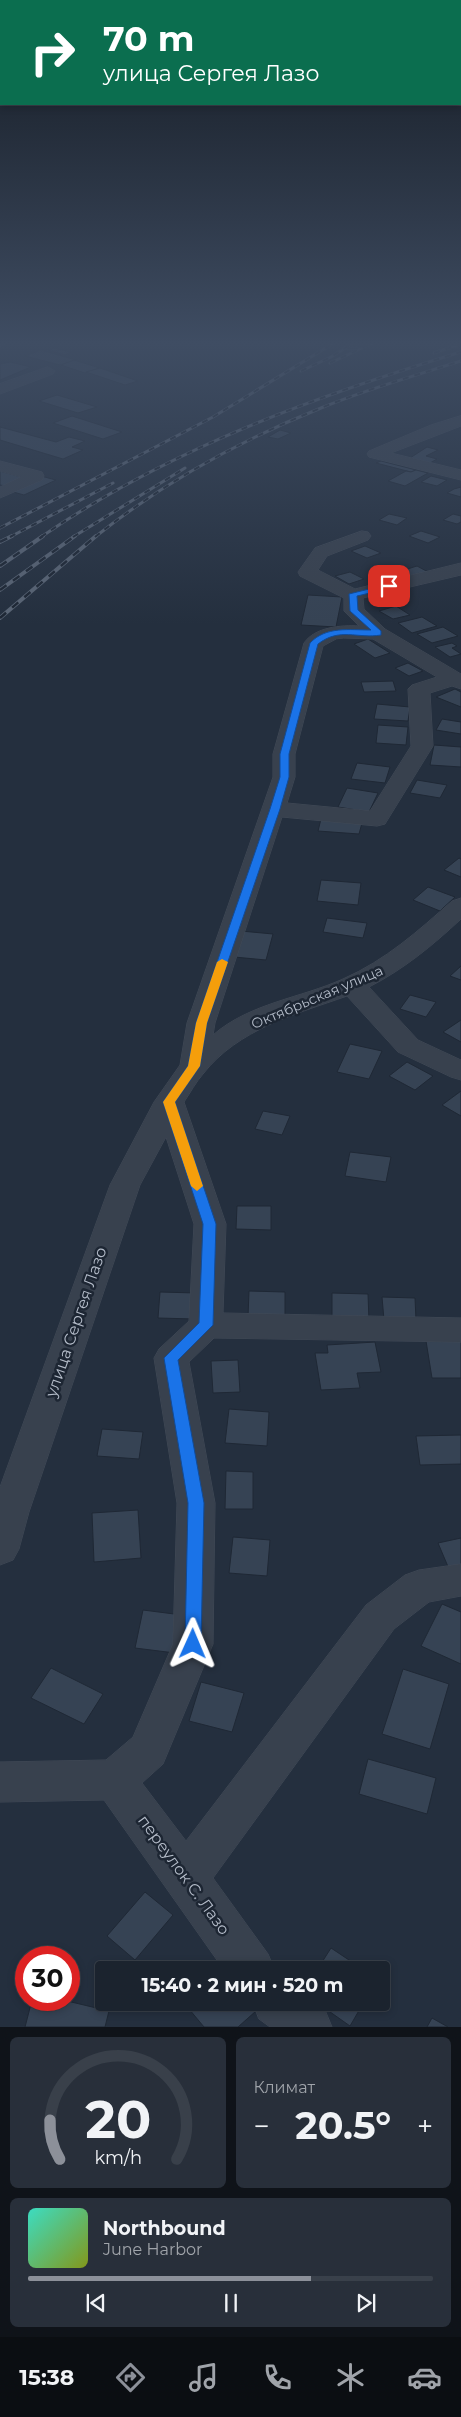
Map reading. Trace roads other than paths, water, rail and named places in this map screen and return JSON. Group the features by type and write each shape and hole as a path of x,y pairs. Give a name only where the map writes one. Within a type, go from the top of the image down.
{"street":[{"path":"419,436 375,454 461,475"},
{"path":"0,466 36,476 0,493"},
{"path":"362,536 321,552 307,572 353,594 461,569"},
{"path":"353,594 354,611 378,633 457,681"},
{"path":"194,1066 201,1023 275,809 284,777 284,754 314,643 325,634 340,632 378,633"},
{"path":"275,809 377,819 422,746 419,689 457,681"},
{"name":"Октябрьская улица","path":"194,1066 226,1038 263,1016 352,985 393,963 415,947 461,906"},
{"path":"352,985 408,1046 461,1071"},
{"name":"улица Сергея Лазо","path":"0,1549 71,1335 125,1185 169,1102 194,1066"},
{"path":"0,1782 115,1780 148,1750 193,1644 196,1503 171,1358 206,1325 210,1224 169,1102"},
{"path":"206,1325 461,1330"},
{"path":"186,1876 380,1617 419,1587 461,1580"},
{"name":"переулок С. Лазо","path":"115,1780 246,1961"},
{"path":"288,2011 308,2027"}],"railway":[{"path":"0,528 177,436"},
{"path":"41,537 140,477 227,436"},
{"path":"95,537 175,481 259,436"},
{"path":"73,537 185,468"},
{"path":"10,537 113,483"},
{"path":"0,566 43,536"},
{"path":"0,590 75,536"},
{"path":"0,618 96,536"},
{"path":"0,542 10,537"}]}
